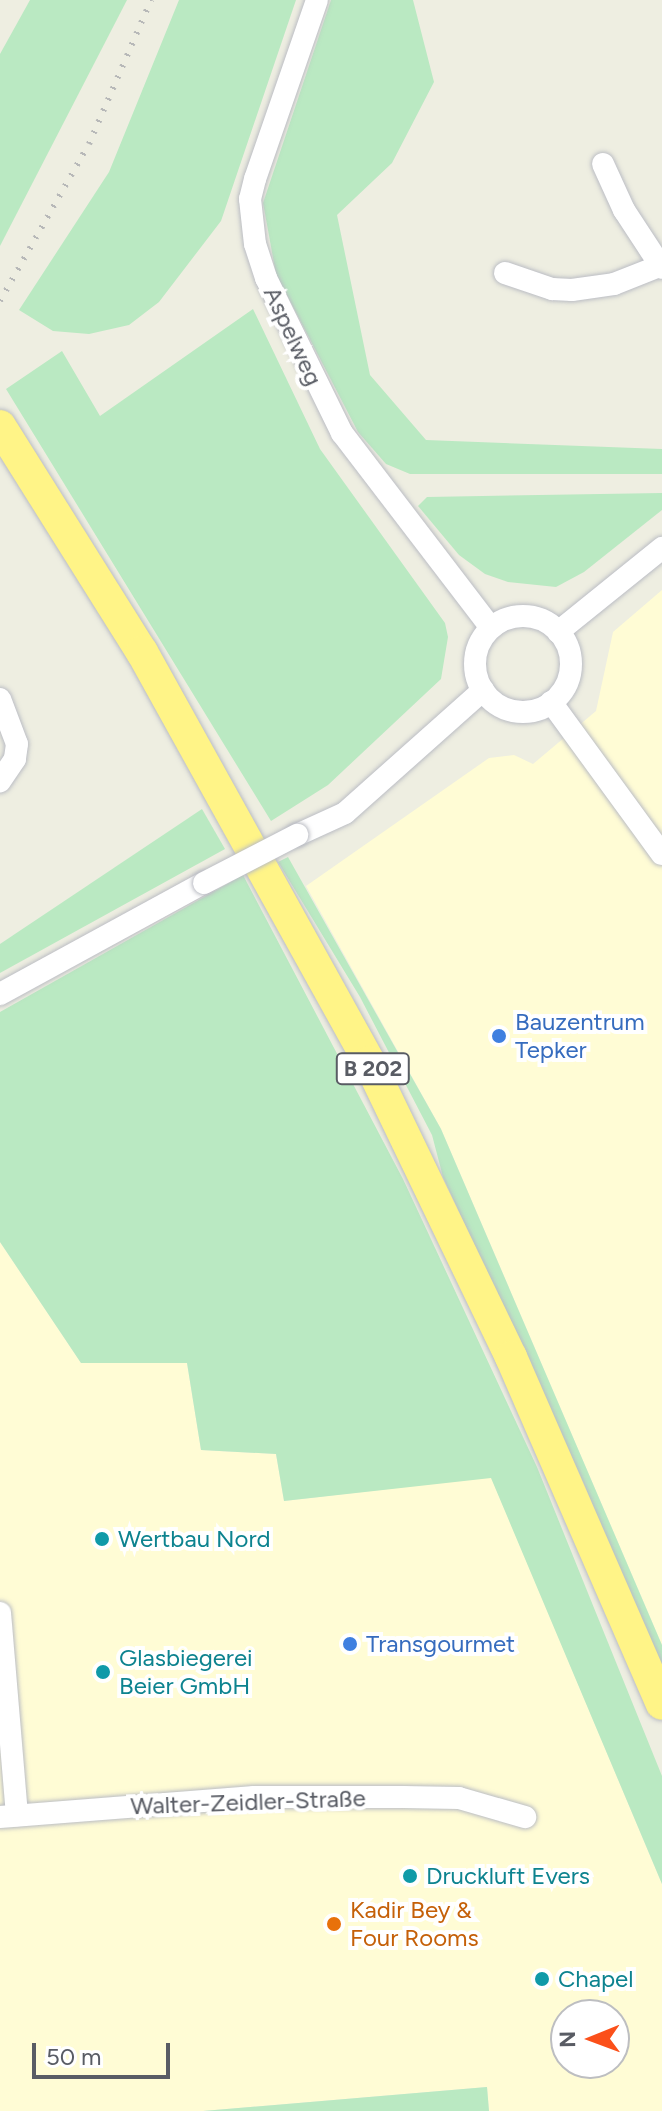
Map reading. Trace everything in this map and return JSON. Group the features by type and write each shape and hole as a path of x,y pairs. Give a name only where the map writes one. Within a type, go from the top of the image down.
{"highway":[{"name":"B 202","path":"0,426 142,652 369,1062 498,1329 662,1704"}],"street":[{"name":"Aspelweg","path":"317,0 255,179 250,199 255,244 266,278 342,433 491,628"},
{"path":"505,273 552,289 572,290 614,284 662,266 624,210 603,164"},
{"path":"558,632 662,548"},
{"path":"529,616 558,632 571,663 564,689 551,702 525,712 509,710 483,690 475,665 491,628 529,616"},
{"path":"0,994 204,883 345,813 483,690"},
{"path":"0,699 15,728 17,744 15,759 0,781"},
{"path":"551,702 662,854"},
{"name":"Walter-Zeidler-Straße","path":"0,1613 8,1816 254,1797 403,1797 459,1798 525,1817"}],"shaded area":[{"path":"662,590 662,1645 441,1129 306,886 489,758 514,755 533,764 596,711 613,632"},
{"path":"0,1242 81,1363 187,1363 201,1450 276,1454 284,1501 491,1477 662,1884 662,2111 489,2111 487,2087 203,2111 0,2111"}],"green space":[{"path":"30,0 127,0 0,246 0,54"},
{"path":"179,0 296,0 221,221 159,302 129,325 89,334 53,331 19,310 109,172"},
{"path":"331,0 413,0 434,82 392,163 337,215 370,375 426,440 662,449 662,474 410,474 386,464 358,432 276,274 263,203"},
{"path":"253,309 320,449 445,623 448,637 441,679 328,785 271,821 6,389 62,351 100,416"},
{"path":"662,493 662,510 584,572 556,587 508,582 485,574 459,555 418,506 427,497"},
{"path":"202,809 225,849 0,973 0,944"},
{"path":"288,857 441,1129 662,1645 662,1675 584,1484 443,1177 432,1135 360,997 278,862"},
{"path":"243,875 403,1179 537,1467 662,1776 662,1884 491,1478 284,1501 276,1454 201,1450 187,1363 81,1363 0,1242 0,1012"},
{"path":"487,2087 489,2111 203,2111"}],"railway":[{"path":"0,301 89,144 151,0"}],"place":[{"name":"Bauzentrum Tepker","path":"499,1036"},
{"name":"Wertbau Nord","path":"102,1539"},
{"name":"Transgourmet","path":"350,1644"},
{"name":"Glasbiegerei Beier GmbH","path":"103,1672"},
{"name":"Druckluft Evers","path":"410,1876"},
{"name":"Kadir Bey & Four Rooms","path":"334,1924"},
{"name":"Chapel","path":"542,1979"}]}
